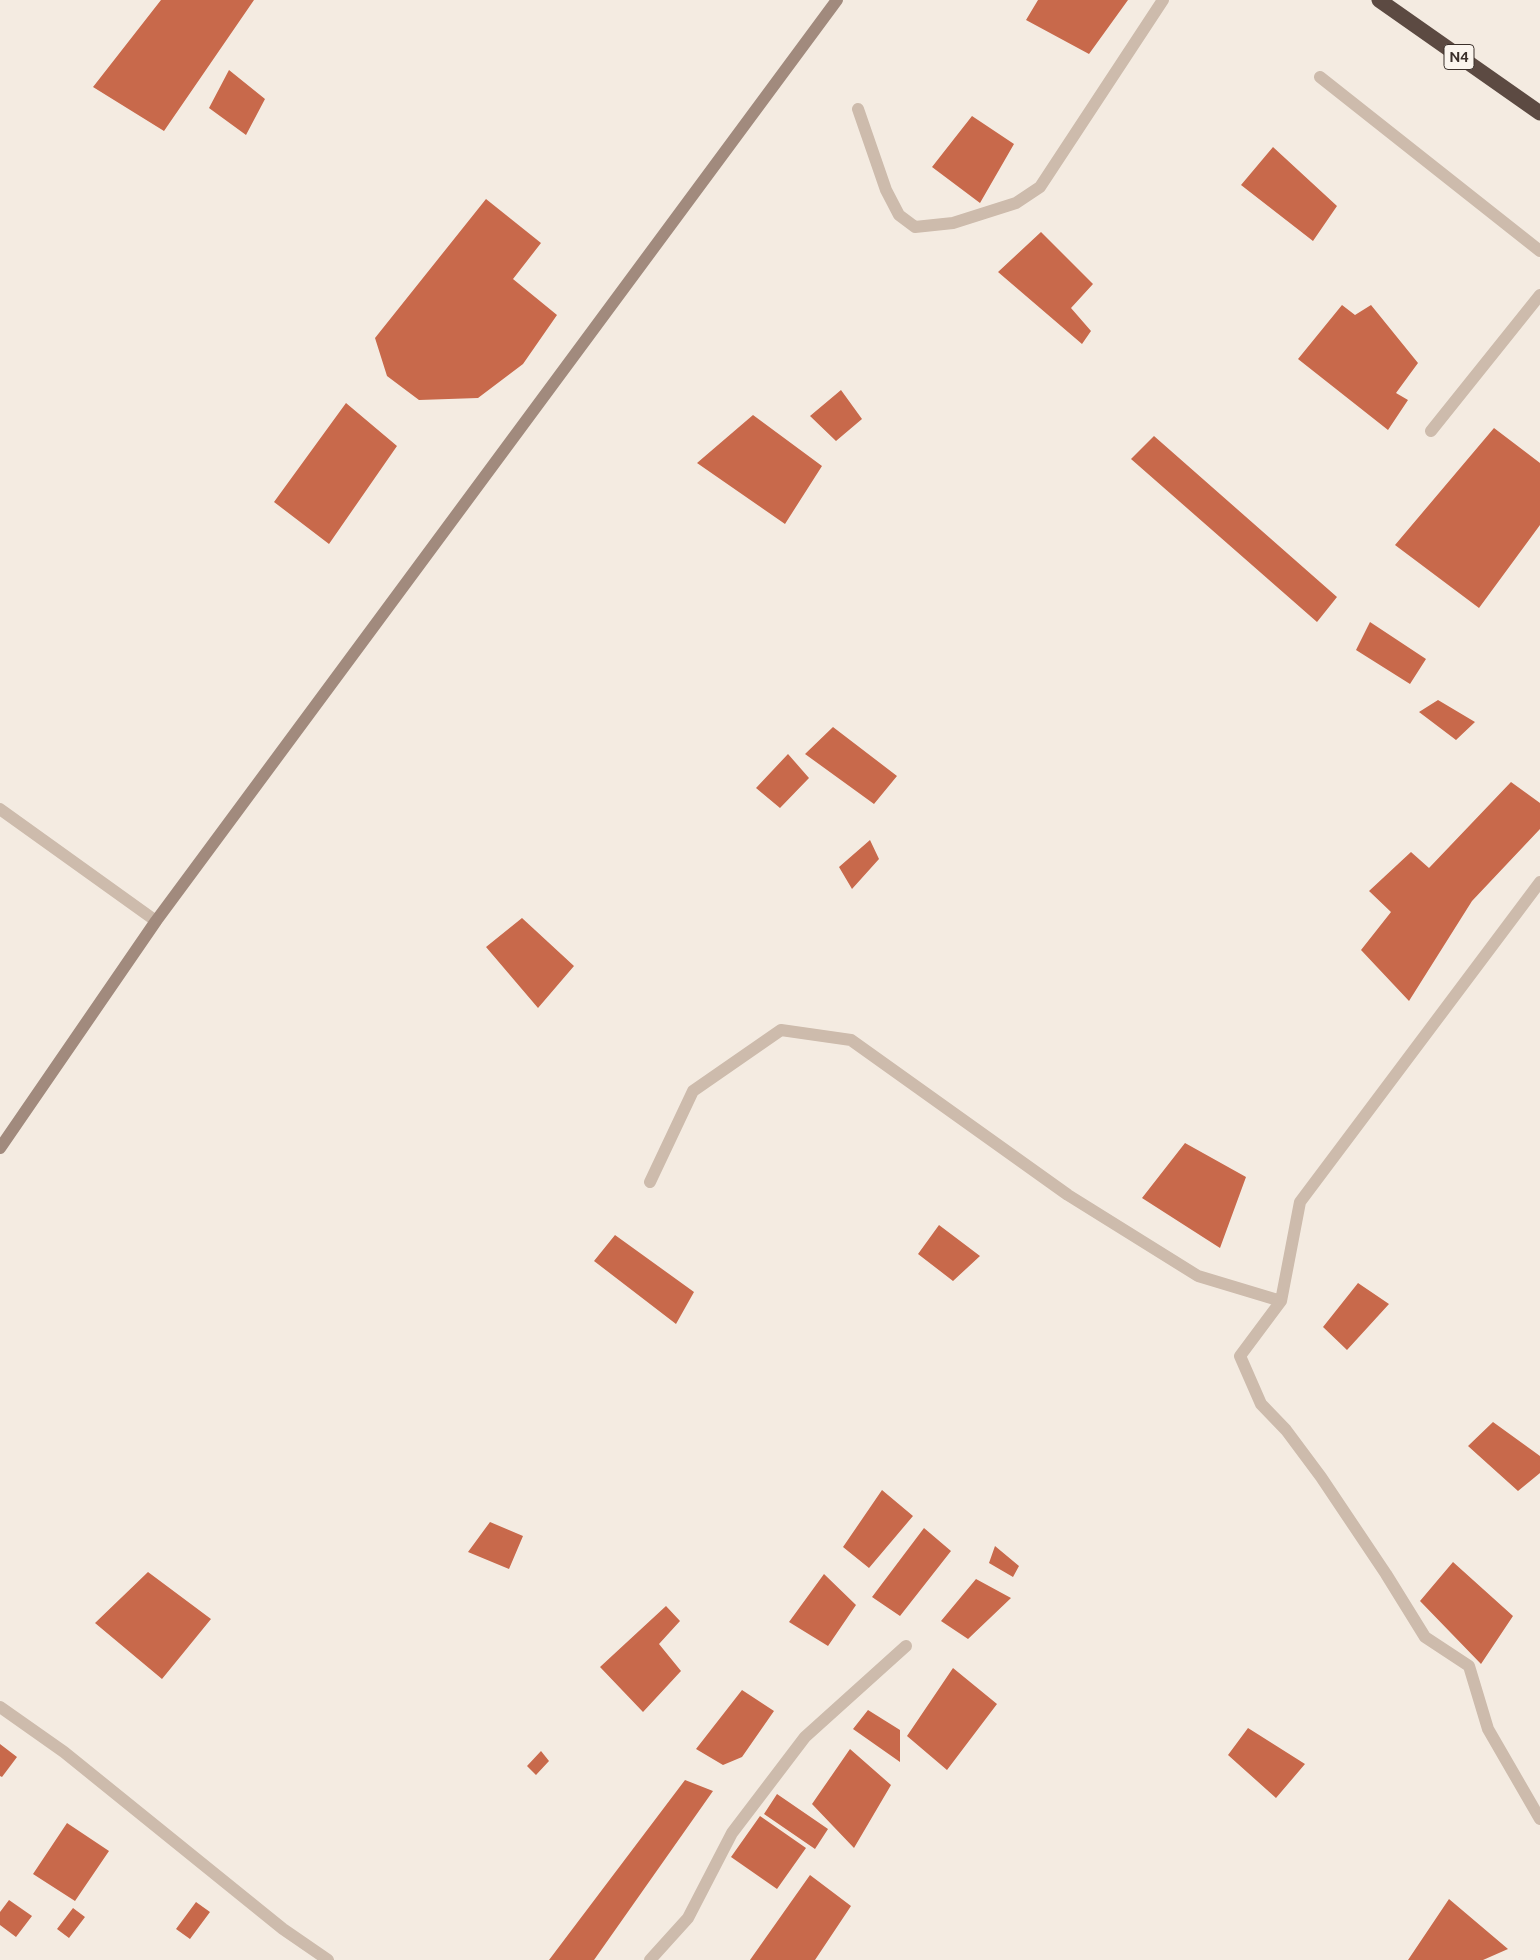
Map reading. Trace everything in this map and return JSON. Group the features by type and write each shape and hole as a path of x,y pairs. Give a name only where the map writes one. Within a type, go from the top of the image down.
{"highway":[{"name":"N4","path":"1378,0 1540,113"}],"street":[{"path":"0,1148 156,921 838,0"},
{"path":"858,109 886,190 899,215 915,227 953,223 1016,203 1040,187 1163,0"},
{"path":"1320,77 1540,251"},
{"path":"1431,431 1540,295"},
{"path":"0,809 156,921"},
{"path":"1540,882 1300,1202 1281,1301 1240,1356 1261,1404 1286,1430 1321,1477 1386,1574 1425,1637 1469,1666 1488,1729 1540,1819"},
{"path":"650,1182 693,1091 781,1030 852,1040 1068,1195 1198,1276 1281,1301"},
{"path":"650,1960 688,1918 732,1833 805,1737 906,1646"},
{"path":"0,1707 64,1752 283,1929 328,1960"}],"building":[{"path":"161,0 254,0 164,131 93,87"},
{"path":"1038,0 1128,0 1089,54 1026,20"},
{"path":"229,70 265,99 246,135 209,108"},
{"path":"972,116 1014,144 980,203 932,167"},
{"path":"1273,147 1337,206 1313,241 1241,185"},
{"path":"486,199 541,243 513,279 557,315 523,364 478,398 419,400 387,376 375,338"},
{"path":"1041,232 1093,284 1071,308 1091,331 1082,344 998,272"},
{"path":"1342,305 1355,315 1371,305 1418,363 1396,393 1408,400 1388,430 1298,359"},
{"path":"841,390 862,419 836,441 810,416"},
{"path":"346,403 397,446 329,544 274,502"},
{"path":"753,415 822,466 785,524 697,463"},
{"path":"1494,428 1540,463 1540,525 1479,608 1395,545"},
{"path":"1154,436 1337,597 1317,622 1131,459"},
{"path":"1370,622 1426,659 1410,684 1356,650"},
{"path":"1438,700 1475,722 1456,740 1419,712"},
{"path":"833,727 897,776 874,804 805,754"},
{"path":"788,754 809,778 780,808 756,788"},
{"path":"1511,782 1540,803 1540,829 1472,901 1409,1001 1361,950 1391,912 1369,891 1411,852 1429,868"},
{"path":"870,840 879,859 852,889 839,867"},
{"path":"522,918 574,966 538,1008 486,947"},
{"path":"1185,1143 1246,1177 1220,1248 1142,1198"},
{"path":"939,1225 980,1256 953,1281 918,1254"},
{"path":"615,1235 694,1292 676,1324 594,1261"},
{"path":"1358,1283 1389,1304 1347,1350 1323,1327"},
{"path":"1493,1422 1540,1456 1540,1473 1518,1491 1468,1446"},
{"path":"882,1490 913,1516 869,1568 843,1547"},
{"path":"490,1522 523,1536 509,1569 468,1552"},
{"path":"924,1528 951,1551 900,1616 872,1597"},
{"path":"995,1546 1019,1566 1013,1577 989,1563"},
{"path":"1453,1562 1513,1616 1481,1664 1420,1601"},
{"path":"148,1572 211,1619 162,1679 95,1623"},
{"path":"824,1574 856,1605 828,1646 789,1622"},
{"path":"976,1579 1011,1598 968,1639 941,1621"},
{"path":"666,1606 680,1621 659,1644 681,1671 643,1712 600,1667"},
{"path":"953,1668 997,1704 947,1770 907,1736"},
{"path":"742,1690 774,1711 742,1757 723,1765 696,1749"},
{"path":"868,1710 900,1730 900,1762 853,1729"},
{"path":"1248,1728 1305,1764 1276,1798 1228,1755"},
{"path":"0,1744 17,1757 2,1777 0,1776"},
{"path":"850,1749 891,1785 854,1848 812,1804"},
{"path":"541,1751 549,1761 536,1775 527,1766"},
{"path":"685,1780 713,1791 594,1960 549,1960"},
{"path":"777,1794 828,1829 815,1849 764,1814"},
{"path":"760,1816 806,1848 777,1889 731,1857"},
{"path":"67,1823 109,1851 75,1901 33,1874"},
{"path":"810,1875 851,1906 815,1960 750,1960"},
{"path":"1449,1899 1508,1949 1483,1960 1408,1960"},
{"path":"9,1900 32,1916 16,1937 0,1925 0,1912"},
{"path":"196,1902 210,1912 190,1939 176,1929"},
{"path":"73,1908 85,1917 69,1938 57,1929"}]}
